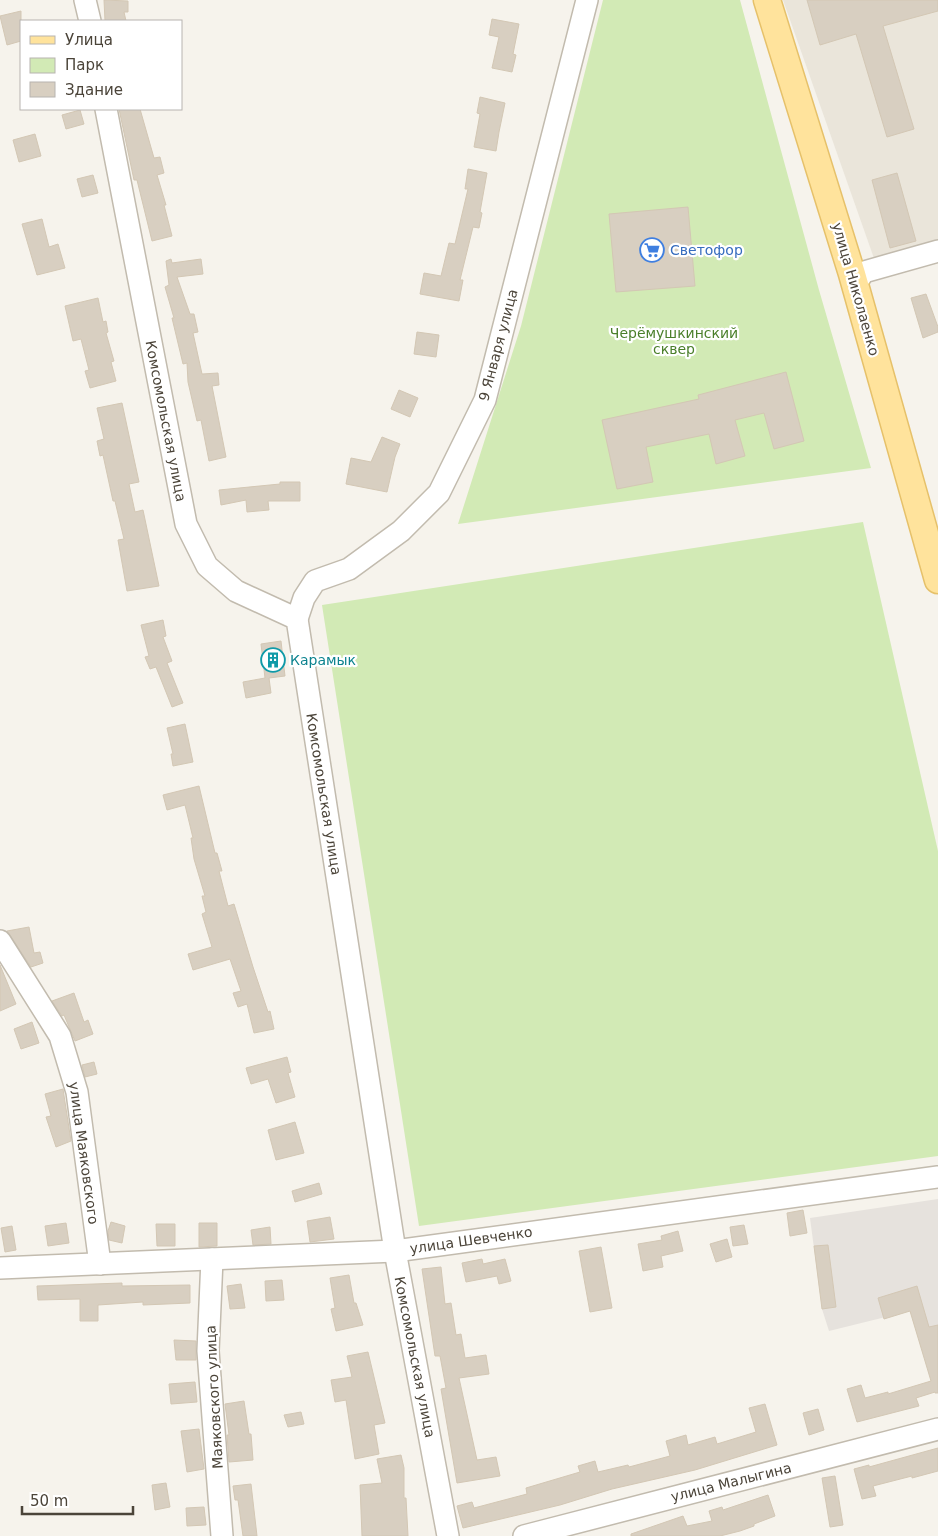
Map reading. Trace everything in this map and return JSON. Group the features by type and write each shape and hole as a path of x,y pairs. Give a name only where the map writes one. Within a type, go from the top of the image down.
{"main road":[{"name":"улица Николаенко","path":"767,0 859,278"},
{"name":"улица Николаенко","path":"777,0 933,528 938,580"}],"street":[{"path":"85,0 90,20"},
{"name":"9 Января улица","path":"297,619 304,598 315,581 349,569 400,531 440,493 485,400 587,0"},
{"name":"Комсомольская улица","path":"106,110 186,524 207,566 236,591 297,619 394,1251 448,1536"},
{"path":"859,278 938,251"},
{"name":"улица Маяковского","path":"0,941 60,1036 77,1092 100,1264"},
{"name":"улица Шевченко","path":"0,1268 394,1251 938,1177"},
{"name":"Маяковского улица","path":"212,1259 208,1351 222,1536"},
{"name":"улица Малыгина","path":"524,1536 938,1429"}],"shaded area":[{"path":"783,0 938,0 938,245 876,264"},
{"path":"938,1199 938,1391 935,1392 910,1311 829,1331 822,1309 810,1218"}],"green space":[{"name":"Черёмушкинский сквер","path":"603,0 740,0 819,290 871,468 458,524 521,326"},
{"path":"863,522 938,851 938,1156 419,1226 322,605"}],"building":[{"path":"104,0 128,1 128,12 124,12 126,20 105,20"},
{"path":"807,0 938,0 938,11 883,26 914,129 887,137 856,34 820,45"},
{"path":"21,11 20,41 7,45 0,16"},
{"path":"492,19 519,24 513,54 516,55 512,72 492,68 499,37 489,35"},
{"path":"480,97 505,103 496,151 474,147 480,114 477,113"},
{"path":"80,110 84,124 66,129 62,115"},
{"path":"119,110 140,110 154,158 160,157 164,173 157,175 166,205 164,205 172,236 152,241 137,180 134,180"},
{"path":"35,134 41,156 19,162 13,140"},
{"path":"468,169 487,173 479,228 473,227 460,280 463,280 459,301 420,294 424,273 441,276 449,243 455,244 468,189 465,189"},
{"path":"897,173 916,241 890,248 872,180"},
{"path":"93,175 98,193 82,197 77,179"},
{"name":"Светофор","path":"688,207 695,286 616,292 609,214"},
{"path":"42,219 49,247 58,244 65,268 37,275 22,224"},
{"path":"171,259 172,263 201,259 203,274 177,277 190,314 194,314 198,332 193,333 202,374 218,373 219,385 212,386 226,457 209,461 201,420 197,421 188,382 187,363 183,364 172,318 174,318 165,287 169,285 166,261"},
{"path":"926,294 938,327 938,332 923,338 911,298"},
{"path":"98,298 103,322 106,321 108,332 106,333 114,361 111,362 116,381 90,388 85,371 89,370 81,339 73,341 65,306"},
{"path":"417,332 439,335 436,357 414,354"},
{"path":"786,372 804,441 774,449 764,413 735,420 745,456 716,464 709,434 646,447 653,482 617,489 602,420 699,399 698,395"},
{"path":"399,390 418,398 410,417 391,409"},
{"path":"122,403 139,482 129,484 135,512 143,510 159,586 127,591 118,540 124,539 103,455 100,456 97,441 104,439 97,408"},
{"path":"382,437 400,444 387,492 346,484 351,458 371,462"},
{"path":"280,482 300,482 300,501 268,501 269,510 247,512 246,500 221,505 219,490 280,484"},
{"path":"163,620 166,636 163,637 172,661 167,663 183,703 172,707 156,667 150,669 145,657 149,656 141,625"},
{"name":"Карамык","path":"281,641 285,676 269,678 271,693 246,698 243,682 265,678 261,644"},
{"path":"185,724 193,762 173,766 171,754 173,754 167,728"},
{"path":"199,786 215,853 217,853 222,871 219,871 228,906 234,904 268,1012 270,1011 274,1029 254,1033 247,1004 238,1007 233,993 241,991 230,959 193,970 188,954 212,947 202,914 206,912 202,896 205,896 194,859 191,838 193,838 185,805 167,810 163,795"},
{"path":"29,927 34,953 40,952 43,963 31,967 7,931"},
{"path":"0,965 16,1004 0,1011"},
{"path":"74,993 84,1022 88,1020 93,1034 75,1041 64,1015 62,1016 52,1001"},
{"path":"32,1022 39,1043 21,1049 14,1029"},
{"path":"287,1057 291,1072 288,1073 295,1097 276,1103 268,1079 251,1084 246,1068"},
{"path":"94,1062 97,1074 85,1077 82,1065"},
{"path":"63,1089 71,1141 56,1147 46,1117 51,1116 45,1094"},
{"path":"295,1122 304,1153 276,1160 268,1130"},
{"path":"319,1183 322,1194 295,1202 292,1191"},
{"path":"803,1210 807,1233 790,1236 787,1213"},
{"path":"330,1217 334,1239 310,1242 307,1221"},
{"path":"111,1222 125,1226 122,1243 109,1240 108,1231"},
{"path":"66,1223 69,1243 48,1246 45,1226"},
{"path":"199,1223 217,1223 217,1246 199,1247"},
{"path":"156,1224 175,1224 175,1246 157,1246"},
{"path":"744,1225 748,1244 733,1246 730,1227"},
{"path":"12,1226 16,1250 5,1252 1,1228"},
{"path":"270,1227 271,1244 253,1245 251,1230"},
{"path":"678,1231 683,1251 661,1256 663,1267 643,1271 638,1244 662,1240 661,1236"},
{"path":"727,1239 732,1257 716,1262 710,1244"},
{"path":"828,1245 836,1307 822,1309 814,1246"},
{"path":"601,1247 612,1308 590,1312 579,1251"},
{"path":"482,1259 483,1264 505,1259 511,1281 499,1284 497,1276 466,1282 462,1263"},
{"path":"441,1267 445,1304 451,1303 456,1335 461,1334 465,1358 486,1355 489,1374 459,1378 477,1460 496,1457 500,1476 457,1483 441,1389 446,1388 440,1356 435,1356 422,1269"},
{"path":"349,1275 354,1303 356,1303 363,1325 336,1331 331,1309 335,1308 330,1278"},
{"path":"282,1280 284,1300 266,1301 265,1281"},
{"path":"122,1283 122,1286 190,1285 190,1303 143,1305 143,1302 98,1305 98,1321 80,1321 80,1299 38,1300 37,1286"},
{"path":"241,1284 245,1308 230,1309 227,1286"},
{"path":"917,1286 929,1327 938,1325 938,1393 935,1392 916,1398 919,1406 857,1422 847,1389 861,1385 865,1398 888,1392 888,1394 931,1381 910,1311 884,1319 878,1298"},
{"path":"174,1340 196,1341 196,1360 176,1360"},
{"path":"368,1352 385,1423 374,1425 379,1454 355,1459 346,1400 335,1402 331,1380 352,1377 347,1356"},
{"path":"195,1382 197,1402 171,1404 169,1384"},
{"path":"244,1401 249,1434 251,1434 253,1460 229,1462 227,1435 229,1435 225,1404"},
{"path":"765,1404 777,1445 695,1470 612,1489 560,1505 463,1528 457,1506 472,1502 474,1508 527,1494 526,1488 580,1472 578,1466 595,1461 598,1472 628,1465 629,1467 670,1456 666,1441 686,1435 688,1445 715,1437 717,1444 756,1432 749,1408"},
{"path":"818,1409 824,1430 809,1435 803,1413"},
{"path":"301,1412 304,1424 288,1427 284,1415"},
{"path":"199,1429 204,1469 187,1472 181,1431"},
{"path":"938,1448 938,1471 873,1486 876,1496 862,1499 854,1469 869,1465 869,1467"},
{"path":"401,1455 404,1468 404,1498 406,1498 408,1536 362,1536 360,1485 382,1483 377,1459"},
{"path":"835,1476 843,1525 830,1527 822,1478"},
{"path":"166,1483 170,1507 155,1510 152,1485"},
{"path":"251,1484 257,1536 243,1536 238,1500 235,1500 233,1486"},
{"path":"768,1495 775,1516 740,1531 720,1536 631,1536 631,1534 683,1516 687,1526 712,1521 709,1511 722,1507 723,1510"},
{"path":"204,1507 206,1525 187,1526 186,1508"}],"place":[{"name":"Светофор","path":"652,250"},
{"name":"Карамык","path":"273,660"}]}
